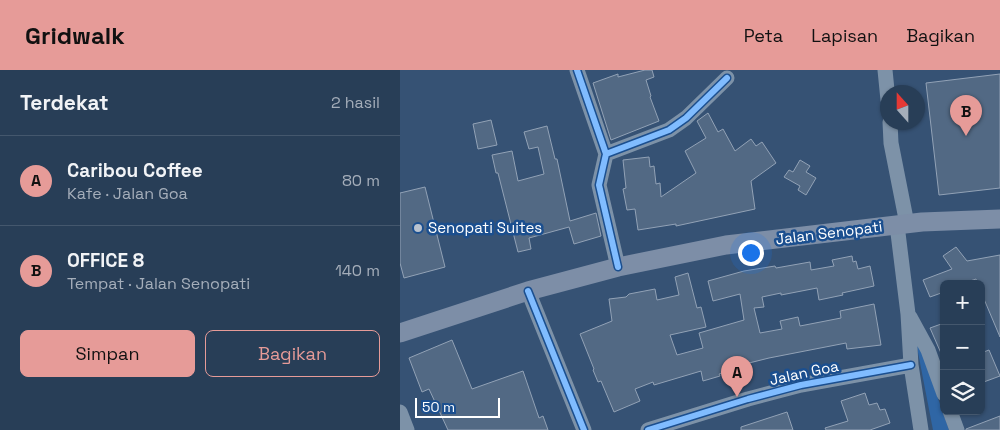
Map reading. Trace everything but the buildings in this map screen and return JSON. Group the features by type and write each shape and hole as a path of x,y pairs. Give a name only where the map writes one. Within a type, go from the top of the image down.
{"main road":[{"name":"Jalan Senopati","path":"400,333 528,291 618,267 726,245 902,224 945,220 1000,219"}],"street":[{"path":"577,70 606,154 599,185 618,267"},
{"path":"885,70 886,85"},
{"path":"606,154 669,130 686,118 727,78"},
{"path":"890,130 902,224 908,314 914,336 911,365 921,430"},
{"path":"528,291 584,430"},
{"path":"914,336 928,350 940,383"},
{"name":"Jalan Goa","path":"648,430 748,399 801,385 911,365"},
{"path":"400,412 407,430"},
{"path":"951,415 957,430"}],"shaded area":[{"path":"918,341 940,404 940,415 944,415 949,430 933,430 916,342"}],"cycle path":[{"path":"577,70 606,154 599,185 618,267"},
{"path":"606,154 669,130 686,118 727,78"},
{"path":"528,291 584,430"},
{"path":"648,430 748,399 801,385 911,365"}],"place":[{"name":"OFFICE 8","path":"966,136"},
{"name":"Senopati Suites","path":"418,228"},
{"name":"Caribou Coffee","path":"737,397"}]}
